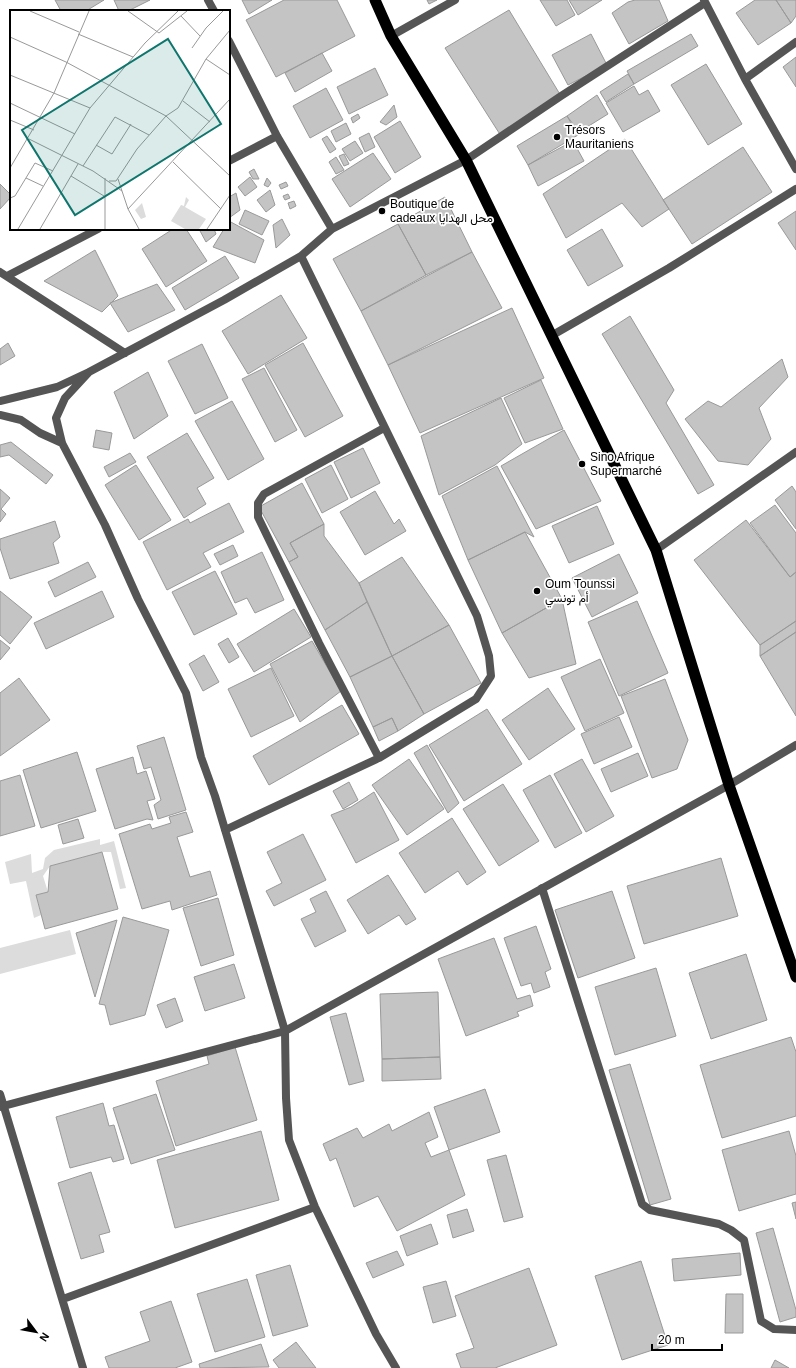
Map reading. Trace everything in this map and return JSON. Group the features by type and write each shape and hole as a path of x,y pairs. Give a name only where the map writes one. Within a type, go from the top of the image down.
{"highway":[{"path":"375,0 391,36 466,160 656,550 729,785 796,977"}],"street":[{"path":"208,0 213,10"},
{"path":"391,36 455,0"},
{"path":"0,401 57,387 89,372 224,300 301,256 332,229 466,160 569,90 704,2 745,79 796,169"},
{"path":"745,79 796,42"},
{"path":"230,43 278,136 332,229"},
{"path":"230,160 278,136"},
{"path":"551,336 669,268 796,189"},
{"path":"4,274 96,230"},
{"path":"225,830 379,758 476,699 491,676 489,656 477,616 301,256"},
{"path":"4,274 125,353"},
{"path":"89,372 65,398 56,418 62,443 104,525 138,599 186,693 201,757 215,796 285,1031 288,1140 315,1207 376,1334 396,1368"},
{"path":"0,415 21,420 40,433 62,443"},
{"path":"379,758 318,642 258,517 258,503 264,494 384,428"},
{"path":"656,550 796,452"},
{"path":"2,1107 285,1031 729,785 796,745"},
{"path":"542,888 642,1204 650,1210 719,1224 731,1230 744,1240 761,1321 774,1329 796,1330"},
{"path":"0,1094 2,1107 83,1368"},
{"path":"62,1299 315,1207"}],"shaded area":[{"path":"100,839 100,845 114,841 126,888 120,889 111,852 102,852 50,866 43,876 48,892 36,895 41,915 34,918 26,881 10,884 5,862 31,854 32,873 43,869 45,858 54,850"},
{"path":"70,930 76,954 0,974 0,948"}],"building":[{"path":"55,0 104,0 88,10 60,10"},
{"path":"114,0 150,0 130,10 119,10"},
{"path":"242,0 272,0 249,14"},
{"path":"284,0 337,0 355,36 276,77 246,20"},
{"path":"427,0 437,0 429,4"},
{"path":"540,0 567,0 575,15 556,26"},
{"path":"569,0 602,0 578,15"},
{"path":"635,0 659,0 668,21 629,44 612,13 628,2"},
{"path":"755,0 776,0 791,23 758,45 736,13"},
{"path":"776,0 796,0 796,16 791,23"},
{"path":"509,10 561,96 501,136 445,48"},
{"path":"591,34 607,65 568,85 552,55"},
{"path":"691,34 698,46 634,84 627,71"},
{"path":"322,53 332,71 295,92 285,73"},
{"path":"796,57 796,87 783,67"},
{"path":"706,64 742,124 708,145 671,85"},
{"path":"375,68 388,95 349,114 337,87"},
{"path":"628,74 634,84 606,102 600,92"},
{"path":"634,86 639,95 648,90 660,111 623,132 606,103"},
{"path":"326,88 343,120 310,138 293,106"},
{"path":"597,95 608,114 579,132 567,116"},
{"path":"394,105 397,117 386,125 380,122"},
{"path":"358,114 360,118 353,123 351,118"},
{"path":"567,116 578,135 528,165 517,146"},
{"path":"400,121 421,157 395,173 374,137"},
{"path":"346,123 351,134 336,142 331,131"},
{"path":"369,133 375,147 365,152 359,138"},
{"path":"327,136 336,149 330,153 322,139"},
{"path":"625,139 669,209 642,227 622,203 566,238 543,194"},
{"path":"355,141 363,153 350,161 342,149"},
{"path":"573,141 584,161 538,186 528,165"},
{"path":"743,147 772,192 692,244 663,200"},
{"path":"373,153 391,179 350,207 332,179"},
{"path":"344,154 349,164 344,166 339,156"},
{"path":"336,157 344,170 336,174 329,162"},
{"path":"254,169 259,179 253,179 249,172"},
{"path":"250,177 257,187 245,196 238,187"},
{"path":"267,178 271,183 268,187 264,185"},
{"path":"286,182 288,186 281,189 279,185"},
{"path":"0,184 10,194 10,198 0,209"},
{"path":"270,190 275,205 266,212 257,200"},
{"path":"236,193 240,210 230,217 230,196"},
{"path":"288,194 290,198 285,200 283,196"},
{"path":"445,197 472,252 426,275 398,224"},
{"path":"294,201 296,206 290,209 288,203"},
{"path":"245,210 269,221 262,235 239,224"},
{"path":"796,211 796,250 778,223"},
{"path":"282,219 290,235 276,248 273,225"},
{"path":"230,222 264,240 255,263 213,247 223,230 230,230"},
{"path":"398,224 426,275 361,311 333,259"},
{"path":"602,229 623,266 588,286 567,250"},
{"path":"171,230 187,230 207,261 166,287 142,249"},
{"path":"200,230 214,230 216,234 206,242"},
{"path":"95,250 118,296 102,312 44,281"},
{"path":"472,252 502,308 388,365 361,311"},
{"path":"225,256 239,278 185,310 172,288"},
{"path":"157,284 175,310 128,332 110,303"},
{"path":"281,295 307,338 248,374 222,331"},
{"path":"512,308 544,378 420,433 388,365"},
{"path":"630,316 674,390 666,403 714,485 698,494 602,334"},
{"path":"8,343 15,356 0,365 0,349"},
{"path":"303,343 343,416 305,437 265,365"},
{"path":"202,344 228,398 195,414 168,361"},
{"path":"782,359 788,377 759,408 771,439 748,465 718,461 685,419 708,401 721,407"},
{"path":"264,368 297,430 275,442 242,379"},
{"path":"148,372 168,416 134,439 114,392"},
{"path":"541,380 563,429 525,443 504,398"},
{"path":"501,398 522,444 495,465 439,495 421,436"},
{"path":"232,401 264,459 228,480 195,421"},
{"path":"96,430 112,433 109,450 93,447"},
{"path":"564,430 601,501 536,529 501,466"},
{"path":"187,433 214,478 197,488 206,504 184,518 147,457"},
{"path":"11,442 53,475 46,484 9,455 0,457 0,445"},
{"path":"363,448 380,483 351,498 334,462"},
{"path":"130,453 136,462 109,477 104,467"},
{"path":"136,465 171,520 139,540 105,485"},
{"path":"331,465 348,499 322,513 305,479"},
{"path":"497,466 534,537 525,532 468,560 442,496"},
{"path":"302,483 324,524 290,543 298,557 289,562 259,507"},
{"path":"792,486 796,492 796,529 775,500"},
{"path":"0,489 10,498 1,509 6,514 0,522"},
{"path":"375,491 394,524 399,519 406,531 365,555 340,512"},
{"path":"229,503 244,532 203,553 211,567 167,590 143,542 188,519 190,523"},
{"path":"775,505 796,533 796,572 790,577 750,523"},
{"path":"597,506 614,544 569,563 552,526"},
{"path":"746,520 790,577 796,572 796,621 760,645 694,560"},
{"path":"55,521 60,537 53,543 59,563 10,579 0,548 0,539"},
{"path":"324,524 324,536 359,583 367,602 325,630 289,562 298,557 290,543"},
{"path":"525,532 562,599 502,633 468,560"},
{"path":"233,545 238,556 220,565 214,554"},
{"path":"262,552 284,600 255,613 247,598 235,603 221,572"},
{"path":"619,554 638,593 592,617 572,578"},
{"path":"402,557 449,625 392,656 359,583"},
{"path":"88,562 96,577 55,597 48,582"},
{"path":"215,571 237,614 194,635 172,592"},
{"path":"0,591 32,617 10,644 0,635"},
{"path":"102,591 114,617 46,649 34,623"},
{"path":"562,599 576,664 529,678 502,633"},
{"path":"637,601 668,673 619,696 588,622"},
{"path":"367,602 392,656 350,677 325,630"},
{"path":"294,609 311,637 254,672 237,644"},
{"path":"796,621 796,632 760,656 760,645"},
{"path":"449,625 481,683 424,714 392,656"},
{"path":"796,632 796,716 760,656"},
{"path":"228,638 239,657 229,663 218,644"},
{"path":"0,640 10,648 0,660"},
{"path":"312,641 341,691 300,722 270,664"},
{"path":"204,655 219,682 203,691 189,664"},
{"path":"392,656 424,714 398,731 392,718 373,727 350,677"},
{"path":"600,659 624,713 585,731 561,677"},
{"path":"271,668 294,716 251,737 228,689"},
{"path":"19,678 50,720 0,756 0,693"},
{"path":"665,679 688,740 677,769 652,778 621,696"},
{"path":"548,688 575,729 529,760 502,720"},
{"path":"342,705 359,734 269,785 253,756"},
{"path":"487,709 522,764 464,801 429,745"},
{"path":"619,717 632,747 594,764 581,734"},
{"path":"392,718 398,731 379,741 373,727"},
{"path":"164,737 186,810 158,819 154,805 161,800 151,767 144,769 137,746"},
{"path":"427,745 459,803 448,813 414,753"},
{"path":"77,752 96,811 41,828 23,770"},
{"path":"638,753 648,776 611,792 601,769"},
{"path":"133,757 137,774 146,771 155,799 147,801 153,820 147,819 115,829 96,769"},
{"path":"409,759 444,809 407,835 372,785"},
{"path":"582,759 614,816 586,832 554,774"},
{"path":"20,775 35,826 0,836 0,781"},
{"path":"550,775 582,833 555,848 523,790"},
{"path":"349,782 358,800 343,809 333,791"},
{"path":"503,784 539,841 499,866 463,809"},
{"path":"374,792 399,840 356,863 331,815 351,807"},
{"path":"186,812 193,832 177,837 190,877 210,871 217,895 172,910 170,901 142,909 119,834 150,824 152,829 171,823 169,817"},
{"path":"452,818 486,872 467,885 458,871 425,893 399,853"},
{"path":"78,819 84,838 63,844 58,825"},
{"path":"303,834 326,880 274,906 266,891 282,883 267,852"},
{"path":"102,852 118,909 45,929 36,895 48,892 50,866"},
{"path":"721,858 738,916 644,944 627,886"},
{"path":"388,875 416,919 406,925 399,915 368,934 347,900"},
{"path":"326,891 346,931 315,947 301,919 316,912 310,899"},
{"path":"612,891 635,958 578,978 555,910"},
{"path":"218,898 234,955 201,966 183,908"},
{"path":"123,917 169,930 145,1015 110,1025 105,1005 99,1004"},
{"path":"117,920 95,997 76,933"},
{"path":"536,926 551,969 545,972 550,987 534,993 531,983 521,986 504,938"},
{"path":"494,938 517,999 530,995 533,1006 517,1012 519,1016 466,1036 438,959"},
{"path":"746,954 767,1020 711,1039 689,973"},
{"path":"234,964 245,998 205,1011 194,977"},
{"path":"656,968 676,1036 615,1055 595,987"},
{"path":"438,992 440,1057 382,1059 380,994"},
{"path":"175,998 183,1021 166,1028 157,1005"},
{"path":"346,1013 364,1081 349,1085 330,1017"},
{"path":"791,1037 796,1052 796,1116 722,1138 700,1065"},
{"path":"235,1047 257,1120 176,1146 156,1081 209,1064 207,1056"},
{"path":"440,1057 441,1079 382,1081 382,1059"},
{"path":"630,1064 671,1199 650,1205 609,1070"},
{"path":"485,1089 500,1132 449,1150 434,1107"},
{"path":"156,1094 175,1150 131,1164 113,1108"},
{"path":"103,1103 109,1126 114,1125 124,1159 113,1162 111,1157 70,1168 56,1117"},
{"path":"429,1112 438,1137 425,1143 431,1157 449,1150 465,1195 397,1231 378,1196 354,1207 336,1158 330,1161 323,1144 357,1128 363,1138 389,1124 392,1131"},
{"path":"261,1131 279,1200 175,1228 157,1160"},
{"path":"789,1131 796,1156 796,1194 739,1211 722,1150"},
{"path":"506,1155 523,1217 504,1222 487,1160"},
{"path":"91,1172 110,1232 99,1235 104,1252 81,1259 58,1183"},
{"path":"796,1202 796,1219 792,1203"},
{"path":"467,1209 474,1231 453,1238 447,1215"},
{"path":"431,1224 438,1244 407,1256 400,1236"},
{"path":"773,1228 796,1310 796,1317 780,1322 756,1233"},
{"path":"397,1251 404,1265 373,1278 366,1263"},
{"path":"740,1253 741,1275 674,1281 672,1259"},
{"path":"641,1261 668,1345 622,1360 595,1276"},
{"path":"290,1265 308,1326 273,1336 256,1275"},
{"path":"529,1268 557,1345 495,1368 461,1368 456,1354 474,1348 455,1296"},
{"path":"247,1279 265,1337 215,1352 197,1294"},
{"path":"446,1281 456,1316 433,1323 423,1287"},
{"path":"726,1294 743,1294 743,1333 725,1333"},
{"path":"171,1301 192,1362 175,1368 109,1368 105,1357 150,1341 140,1312"},
{"path":"296,1342 316,1368 279,1368 273,1360"},
{"path":"261,1344 269,1367 200,1368 199,1364"},
{"path":"775,1360 789,1368 771,1368"}],"place":[{"name":"Trésors Mauritaniens","path":"557,137"},
{"name":"Boutique de cadeaux محل الهدايا","path":"382,211"},
{"name":"Sino Afrique Supermarché","path":"582,464"},
{"name":"Oum Tounssi أم تونسي","path":"537,591"}]}
